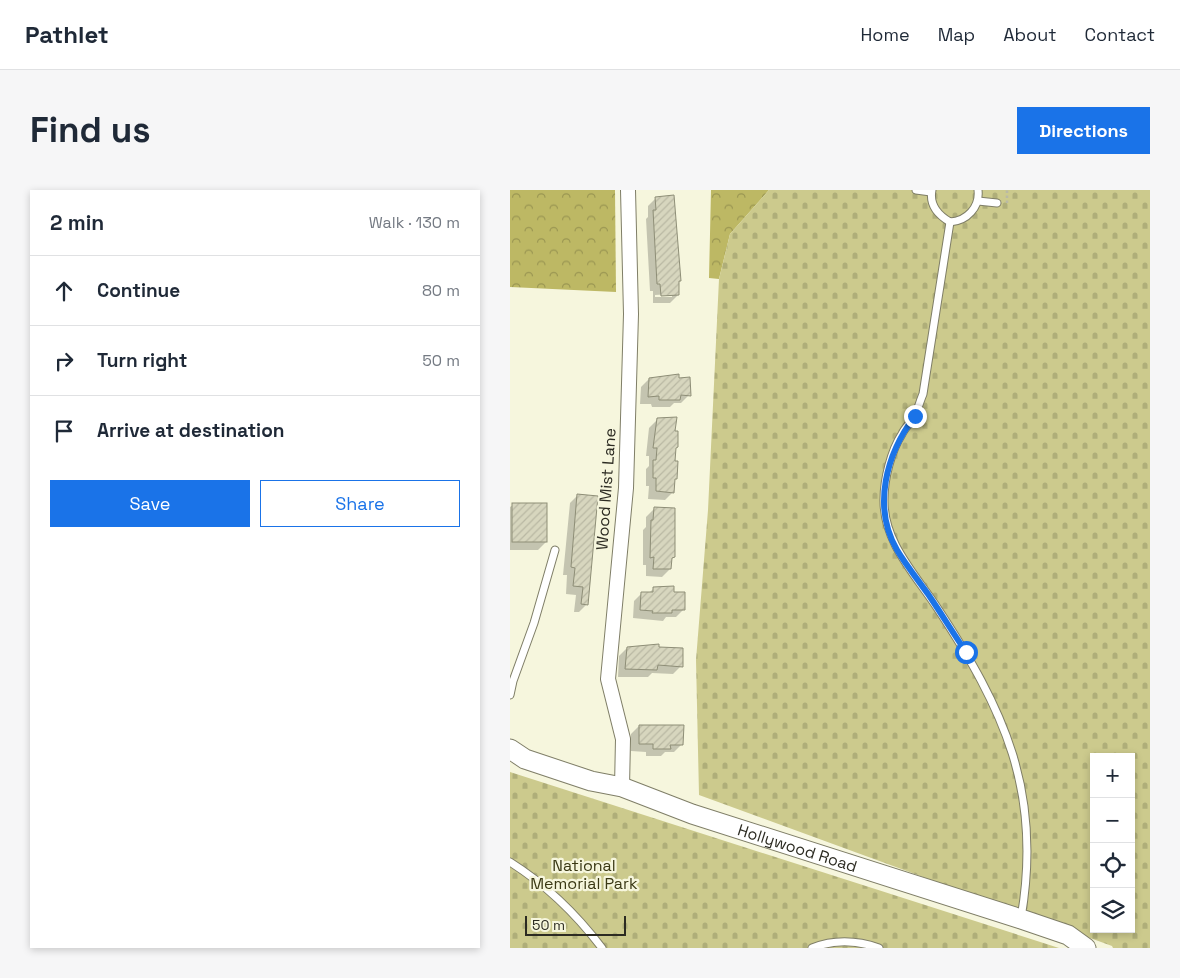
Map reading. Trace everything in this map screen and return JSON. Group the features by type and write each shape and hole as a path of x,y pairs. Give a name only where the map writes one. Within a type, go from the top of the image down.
{"street":[{"name":"Wood Mist Lane","path":"622,788 623,739 608,679 626,488 632,314 628,190"},
{"name":"Hollywood Road","path":"510,749 525,759 591,781 622,788 692,814 1068,935 1086,948"}],"lane":[{"path":"916,190 932,191 933,206 940,216 950,222 965,217 973,210 978,201 978,190"},
{"path":"978,201 997,203"},
{"path":"950,222 923,394 915,416 901,434 887,474 884,498 885,514 897,550 966,652 993,701 1015,759 1023,791 1028,857 1021,919"},
{"path":"510,695 513,681 534,623 555,550"},
{"path":"510,862 547,890 573,914 602,948"},
{"path":"812,948 829,942 846,941 879,948"}],"green space":[{"path":"510,190 615,190 616,292 510,287"},
{"path":"711,190 769,190 730,234 719,279 709,278"},
{"path":"769,190 1150,190 1150,948 1113,948 1112,946 699,795 696,660 708,510 719,279 730,234"},
{"name":"National Memorial Park","path":"510,772 1059,948 510,948"}],"building":[{"path":"674,195 681,281 679,281 679,295 661,296 660,284 657,284 653,210 656,210 655,197"},
{"path":"679,374 679,378 690,377 691,396 681,395 680,400 659,400 659,396 648,397 649,378"},
{"path":"677,417 675,431 678,431 678,447 676,448 675,461 678,461 674,493 656,491 656,478 653,478 653,460 656,460 657,448 653,448 657,418"},
{"path":"577,494 598,496 588,605 581,604 583,587 573,586 575,568 571,567"},
{"path":"512,503 547,503 547,542 512,542"},
{"path":"654,507 675,508 675,557 672,558 671,569 653,569 654,557 650,558 651,520 653,520"},
{"path":"674,586 674,592 685,592 685,610 672,610 672,613 652,613 653,611 640,610 641,592 653,592 653,587"},
{"path":"659,644 659,647 683,648 683,667 658,665 657,670 625,669 627,647"},
{"path":"639,725 684,725 683,745 670,745 671,749 653,749 653,744 639,744"}],"route":[{"path":"915,416 901,434 887,474 884,498 885,514 889,532 897,550 966,652"}]}
